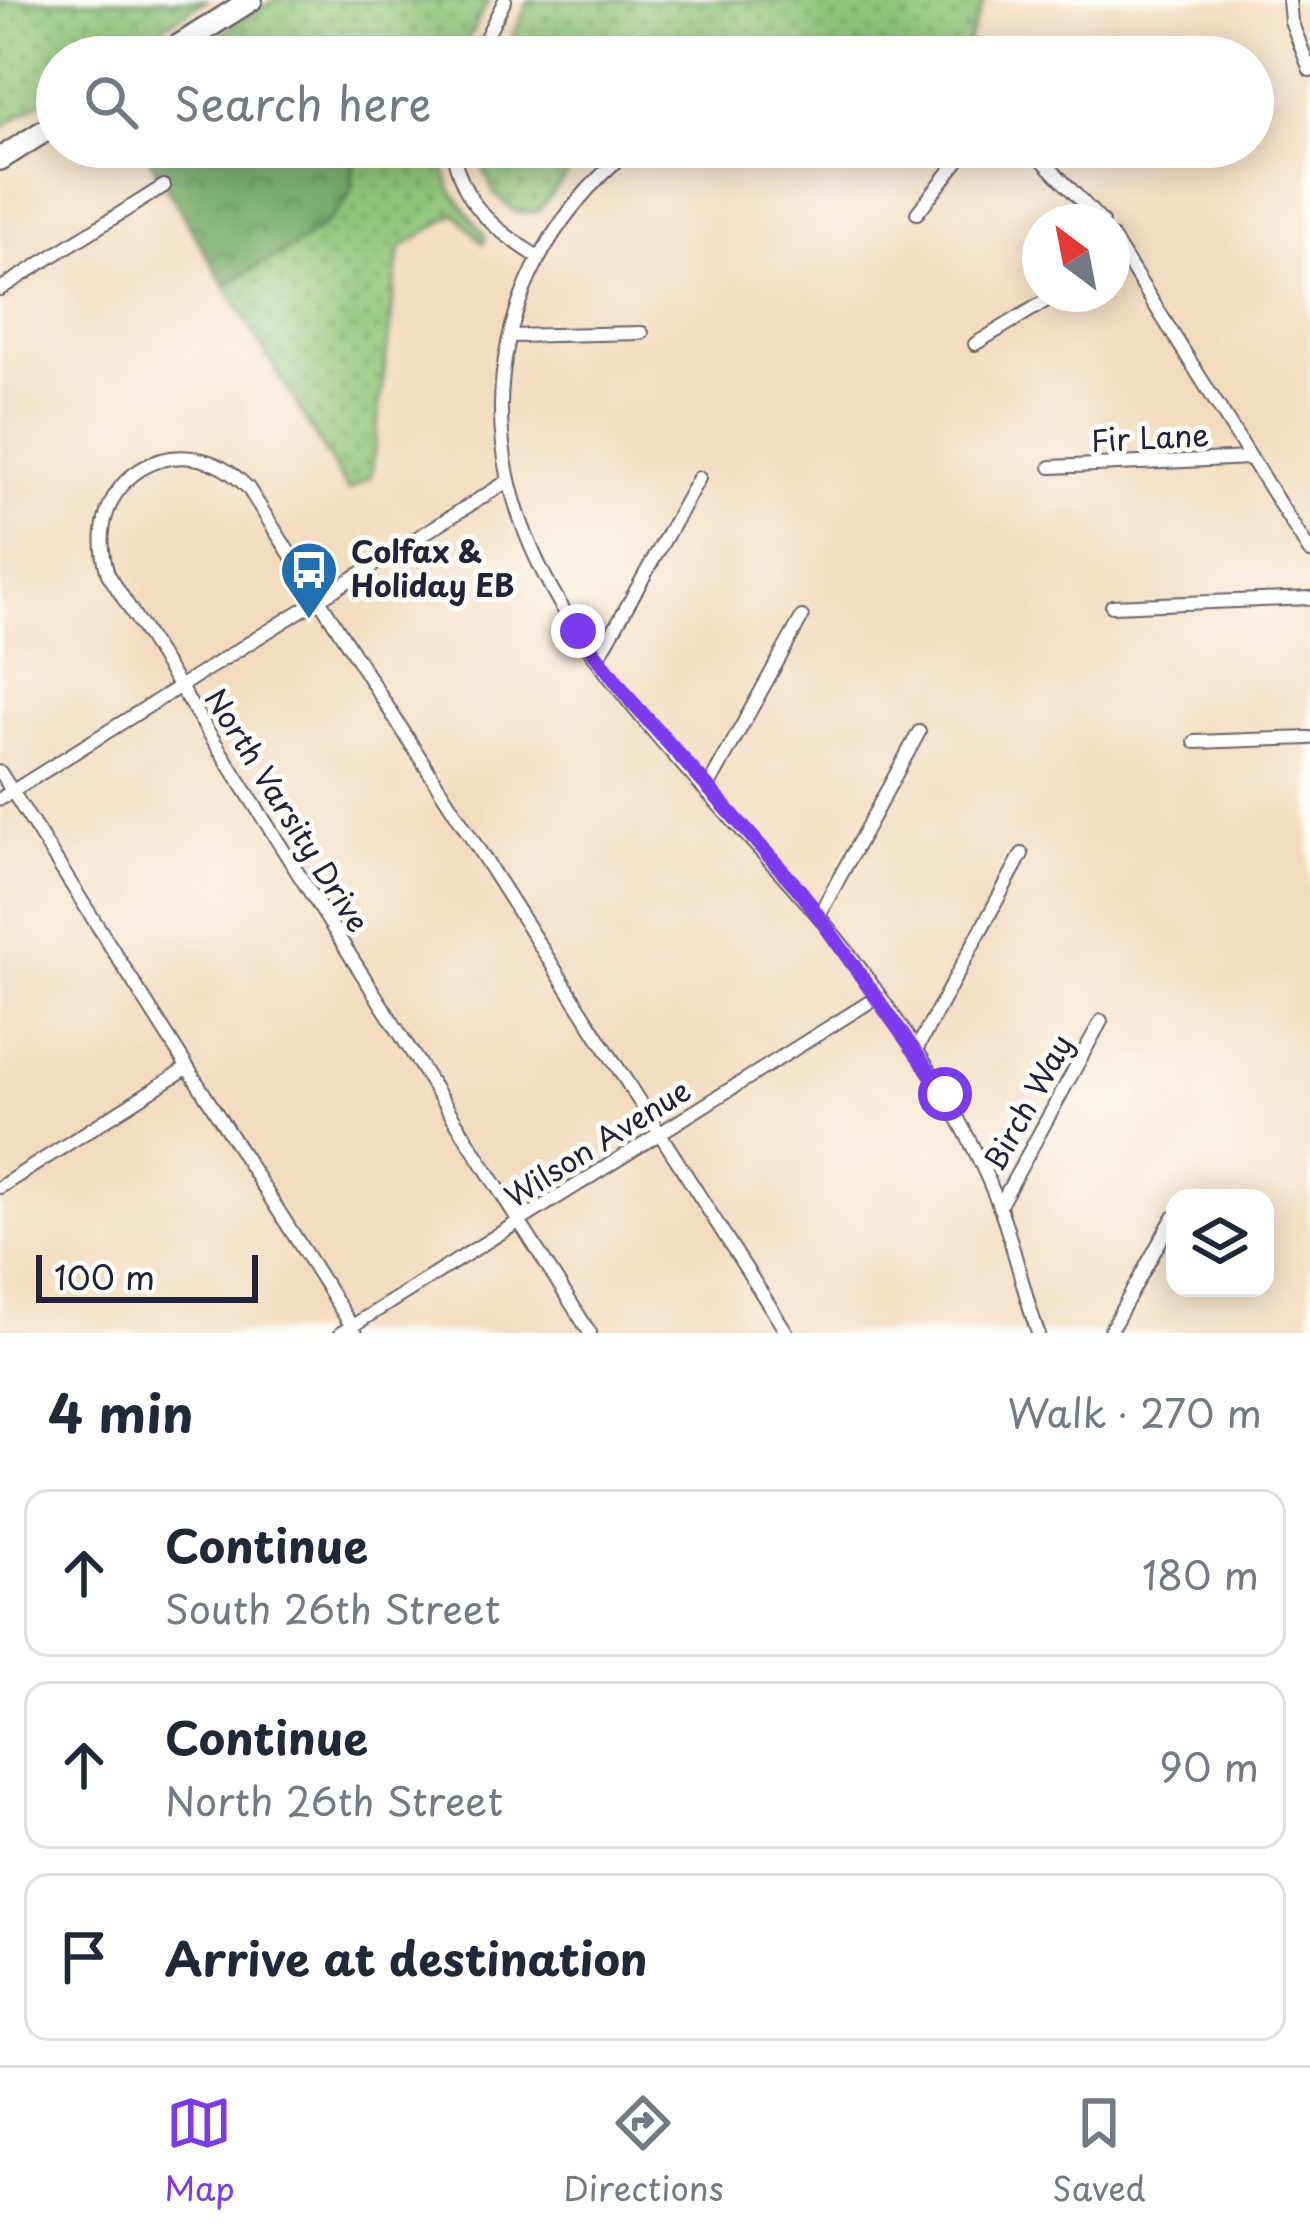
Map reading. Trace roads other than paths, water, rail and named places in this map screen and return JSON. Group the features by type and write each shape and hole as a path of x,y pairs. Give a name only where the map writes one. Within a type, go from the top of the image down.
{"main road":[{"path":"194,36 251,0"},
{"path":"0,159 36,136"}],"street":[{"path":"487,36 505,0"},
{"path":"1289,0 1291,21 1310,70"},
{"path":"457,168 461,184 486,221 538,257"},
{"path":"609,168 585,190 538,257 510,336 500,398 508,482 537,566 598,658 819,915 916,1050 964,1131 999,1207 1038,1333"},
{"path":"917,213 952,168"},
{"path":"1051,168 1086,204"},
{"path":"0,289 164,186"},
{"path":"1130,276 1310,552"},
{"path":"975,344 1027,312"},
{"path":"510,336 642,333"},
{"name":"North Varsity Drive","path":"590,1333 178,687 102,555 106,512 116,491 148,464 192,457 235,475 320,600 787,1333"},
{"name":"Fir Lane","path":"1051,467 1251,458"},
{"path":"598,658 699,478"},
{"path":"6,795 508,482"},
{"path":"1112,606 1310,598"},
{"path":"707,789 802,617"},
{"path":"819,915 919,732"},
{"path":"1195,742 1310,738"},
{"path":"0,772 6,795 187,1068 350,1331"},
{"path":"916,1050 1022,854"},
{"name":"Wilson Avenue","path":"350,1331 879,996"},
{"name":"Birch Way","path":"999,1207 1101,1022"},
{"path":"0,1187 187,1068"},
{"path":"1109,1333 1166,1231"}],"place":[{"name":"Colfax & Holiday EB","path":"309,621"}]}
